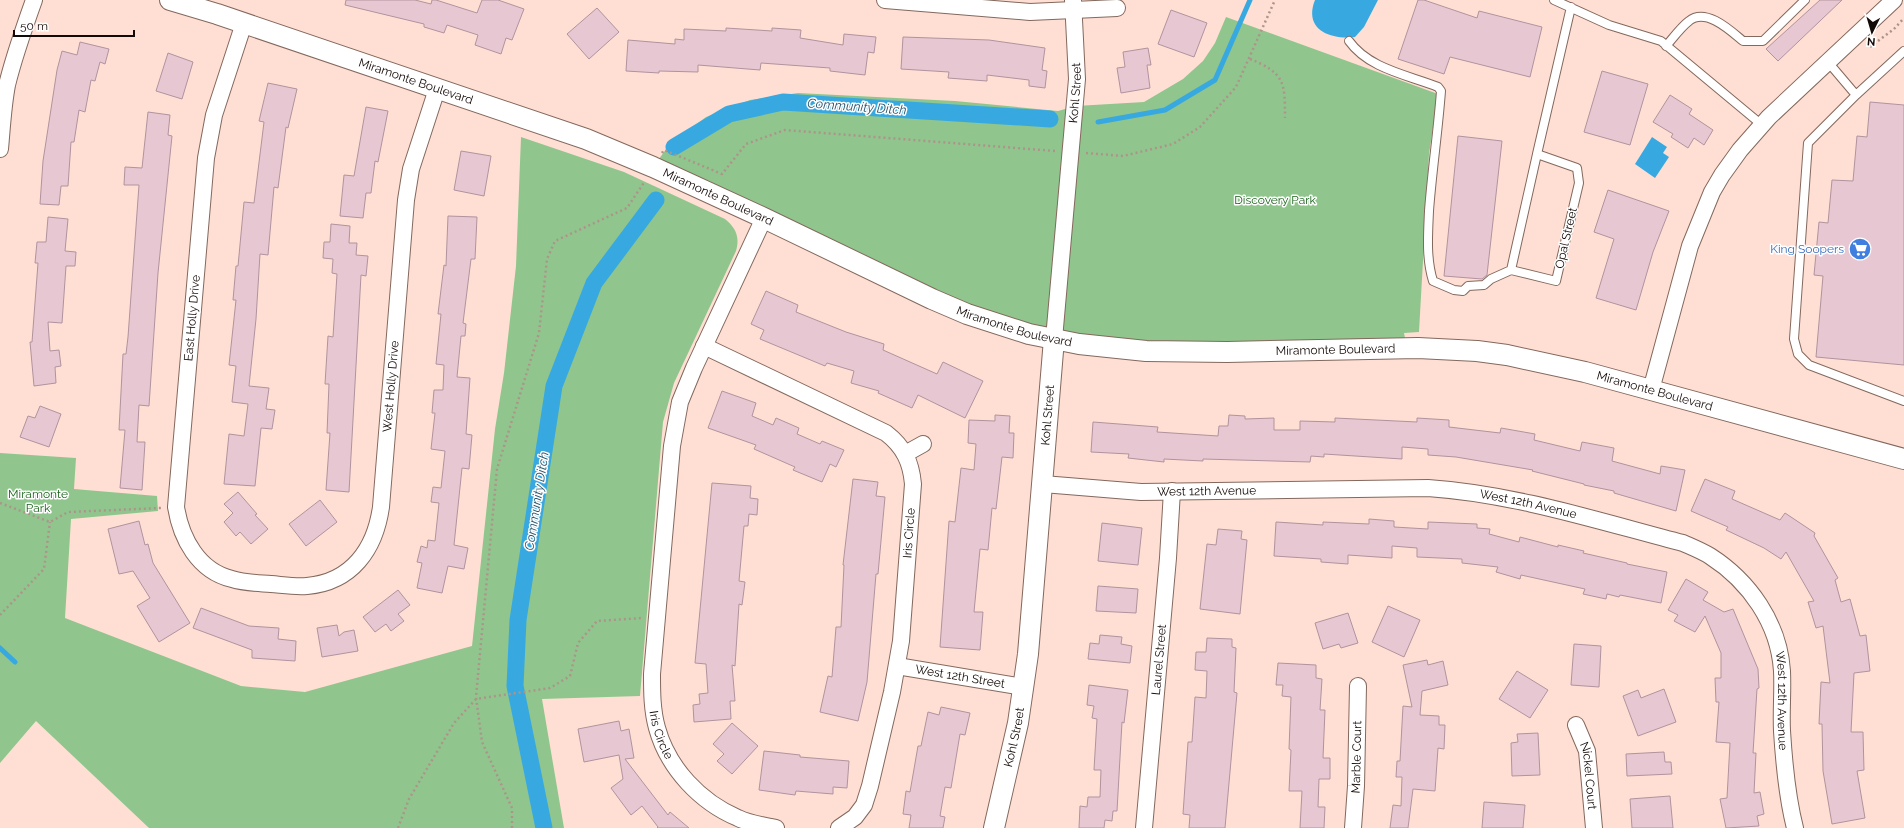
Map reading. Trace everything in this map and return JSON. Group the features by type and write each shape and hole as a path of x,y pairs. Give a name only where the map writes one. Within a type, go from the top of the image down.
{"street":[{"path":"0,149 3,110 7,85 34,0"},
{"name":"Miramonte Boulevard","path":"170,0 244,23 586,139 653,167 764,218 932,299 981,318 1029,334 1113,348 1146,351 1227,352 1407,348 1477,351 1536,360 1904,459"},
{"path":"885,0 1030,12 1074,5 1117,8"},
{"path":"1651,390 1690,246 1698,223 1712,192 1722,175 1762,125 1894,0"},
{"name":"Kohl Street","path":"994,828 1018,723 1028,654 1054,339 1072,152 1077,72 1074,5"},
{"name":"East Holly Drive","path":"244,23 214,115 206,158 176,507 179,526 186,543 196,555 208,567 221,575 245,582"},
{"name":"West Holly Drive","path":"245,582 302,587 326,582 344,574 358,561 370,547 376,532 381,507 406,200 411,169 437,89"},
{"name":"Iris Circle","path":"764,218 704,346 680,402 672,446 652,674 652,703 657,728 672,762 701,795 720,809 749,823 776,828"},
{"name":"Iris Circle","path":"704,346 886,433 894,439 905,454 912,471 913,484 901,641 892,692 870,786 864,805 847,826"},
{"path":"905,454 923,444"},
{"name":"West 12th Avenue","path":"1043,484 1141,492 1428,488 1466,490 1509,497 1682,543 1709,555 1727,567 1742,581 1758,602 1777,643 1782,669 1782,731 1786,778 1795,828"},
{"name":"Laurel Street","path":"1144,828 1168,558 1172,492"},
{"name":"West 12th Street","path":"896,666 1023,686"},
{"name":"Marble Court","path":"1353,828 1356,786 1358,686"},
{"name":"Nickel Court","path":"1576,725 1588,757 1594,828"}],"lane":[{"path":"1554,0 1609,25 1661,41 1762,125"},
{"path":"1666,46 1690,19 1703,16 1723,25 1743,41 1763,41 1805,0"},
{"path":"1349,41 1355,50 1366,58 1402,74 1438,87 1441,91 1435,136 1427,256 1433,281 1448,288 1463,290 1468,286 1484,285 1492,279 1511,270 1570,7"},
{"path":"1904,51 1856,95 1808,143 1794,339 1798,354 1810,365 1904,401"},
{"path":"1828,62 1856,95"},
{"name":"Opal Street","path":"1511,270 1556,281 1579,183 1577,168 1536,154"}],"path":[{"path":"512,828 512,808 482,742 476,700 497,469 539,333 547,259 555,241 627,208 664,150 722,174 746,144 785,130 1123,156 1173,144 1200,127 1226,100 1236,87 1250,59 1275,0"},
{"path":"1870,47 1894,29 1904,18"},
{"path":"1250,59 1271,69 1282,81 1285,94 1286,118"},
{"path":"0,503 50,522 68,512 176,507"},
{"path":"0,615 44,569 50,522"},
{"path":"398,828 409,800 454,723 476,700 502,694 550,688 570,676 578,643 597,621 657,618"}],"green space":[{"name":"Discovery Park","path":"1226,17 1438,94 1429,154 1419,332 1404,333 1407,348 1227,352 1029,334 653,167 670,144 706,117 750,100 798,93 955,101 1058,111 1076,106 1144,102 1183,79 1203,61 1215,43"},
{"name":"Miramonte Park","path":"521,137 624,172 725,219 734,229 738,241 736,251 674,383 663,422 640,696 542,699 564,828 149,828 36,721 0,763 0,453 76,458 74,489 157,496 158,511 71,519 65,618 241,686 305,692 472,646 495,429 504,373 516,266"}],"water":[{"path":"1315,0 1378,0 1364,27 1355,37 1346,38 1329,35 1316,26 1313,19 1312,10"},
{"path":"1652,137 1667,147 1663,153 1669,157 1655,178 1635,164"}],"building":[{"path":"346,0 415,0 431,4 432,0 436,0 477,13 482,0 498,0 524,9 512,40 506,38 501,54 475,45 478,35 447,25 444,33 424,27 424,24 345,5"},
{"path":"1418,0 1424,0 1477,18 1479,11 1542,27 1530,77 1450,57 1444,74 1398,59"},
{"path":"1820,0 1842,0 1778,61 1766,49"},
{"path":"597,8 619,32 589,59 567,34"},
{"path":"1171,10 1207,23 1194,57 1158,44"},
{"path":"726,28 772,31 772,28 801,30 800,38 843,45 844,34 876,37 874,53 868,52 865,75 830,71 830,68 761,63 760,70 698,65 698,72 659,71 659,73 626,71 628,40 675,44 675,39 684,40 684,29 726,31"},
{"path":"903,37 989,40 1045,48 1042,70 1047,71 1045,88 1029,86 1029,80 987,75 987,81 948,78 949,72 901,69"},
{"path":"80,42 109,49 105,64 100,62 95,81 91,80 85,112 79,110 74,142 71,142 68,186 61,186 59,205 40,204 43,161 57,70 62,51 77,55"},
{"path":"1148,48 1151,65 1147,65 1150,88 1121,93 1117,68 1125,67 1123,52"},
{"path":"168,53 193,62 182,99 156,91"},
{"path":"1602,71 1648,84 1630,145 1584,132"},
{"path":"268,83 297,89 288,128 286,127 278,188 274,187 268,255 260,254 256,319 249,386 269,388 266,409 275,410 272,429 261,428 255,486 224,484 229,434 244,436 248,404 232,402 236,366 229,365 236,300 233,300 244,202 254,203 264,122 259,121"},
{"path":"1670,95 1692,109 1689,114 1713,130 1704,145 1694,138 1688,148 1671,137 1673,134 1653,122"},
{"name":"King Soopers","path":"1870,102 1904,105 1904,365 1816,357 1823,276 1814,275 1819,222 1828,223 1832,180 1853,181 1857,136 1867,137"},
{"path":"366,107 388,111 378,162 375,161 371,193 366,193 363,218 340,216 344,175 354,176"},
{"path":"148,112 170,115 168,135 172,136 158,273 149,406 139,405 137,442 145,442 142,490 120,488 125,430 119,430 123,354 126,354 128,337 139,185 124,185 125,167 142,168"},
{"path":"1458,136 1502,141 1487,275 1482,279 1444,276"},
{"path":"461,151 491,156 484,196 454,190"},
{"path":"1608,190 1669,211 1653,252 1636,310 1596,298 1614,239 1594,232"},
{"path":"448,216 477,217 475,259 471,259 463,323 466,324 465,336 461,336 457,377 470,378 466,434 472,435 469,469 462,468 454,545 468,548 464,569 448,566 442,593 417,588 422,563 417,562 421,546 427,548 428,540 435,541 439,503 431,502 433,487 441,488 445,451 431,449 435,413 432,413 434,390 443,390 444,365 436,364 441,314 438,314 444,265 446,266"},
{"path":"48,217 68,219 65,251 76,252 75,266 66,266 62,323 48,322 50,351 59,350 61,366 55,367 56,383 34,386 30,342 32,342 38,263 35,263 37,242 46,242"},
{"path":"331,224 350,226 349,243 357,243 356,255 368,256 366,276 361,275 349,492 326,490 330,433 327,433 329,384 325,384 328,336 333,337 337,274 332,273 333,259 323,258 324,242 330,242"},
{"path":"766,291 798,305 796,312 846,332 884,344 883,350 937,374 943,362 983,381 965,418 918,395 912,408 878,393 879,391 851,383 854,371 827,363 825,366 760,339 764,330 751,324"},
{"path":"722,391 756,403 752,416 773,425 776,418 799,428 797,434 820,444 822,441 844,450 836,467 830,464 822,482 793,470 795,467 754,449 756,445 708,428"},
{"path":"40,406 61,414 49,447 20,437 28,416 35,418"},
{"path":"995,415 1010,416 1009,433 1014,433 1013,458 1002,457 996,509 992,508 988,550 980,549 974,612 983,612 980,650 940,647 949,521 955,522 961,468 974,470 976,444 968,443 969,420 995,421"},
{"path":"1229,415 1245,416 1245,419 1274,418 1274,430 1300,430 1300,421 1335,422 1335,418 1417,422 1417,418 1449,420 1449,427 1500,433 1501,428 1535,434 1534,440 1580,451 1582,442 1614,448 1612,461 1660,474 1661,466 1685,470 1676,511 1614,493 1614,491 1584,485 1532,471 1533,470 1456,457 1428,455 1428,449 1402,447 1402,459 1324,454 1324,457 1311,456 1310,462 1164,459 1164,462 1128,458 1129,454 1091,452 1093,422 1158,427 1157,432 1218,436 1219,426 1228,426"},
{"path":"853,479 878,482 876,496 885,497 878,574 876,574 867,682 858,721 820,712 828,676 832,677 836,627 841,627 843,565"},
{"path":"1705,479 1735,491 1732,499 1780,520 1785,513 1815,533 1814,536 1838,578 1835,580 1841,602 1850,599 1860,636 1866,635 1870,671 1854,673 1851,732 1863,732 1864,770 1857,771 1865,818 1832,824 1823,771 1822,724 1819,724 1821,682 1830,683 1823,626 1816,628 1808,602 1814,601 1786,552 1781,559 1764,548 1726,530 1728,527 1691,511"},
{"path":"712,483 751,486 750,498 758,499 757,515 749,514 748,526 744,526 739,581 745,582 742,605 739,604 735,666 732,665 735,701 730,701 731,719 694,722 693,705 700,704 699,694 708,693 706,664 695,663"},
{"path":"238,492 257,514 255,515 268,529 251,544 240,532 236,536 224,522 233,513 224,504"},
{"path":"320,500 337,522 306,546 289,524"},
{"path":"1369,519 1394,521 1394,527 1428,529 1428,522 1477,524 1477,528 1490,529 1489,534 1519,542 1520,537 1558,547 1558,545 1584,551 1583,553 1627,564 1667,572 1661,603 1620,595 1619,597 1607,594 1606,599 1583,594 1585,589 1521,575 1520,579 1496,572 1498,567 1462,563 1462,559 1417,557 1417,548 1392,546 1392,558 1348,555 1348,564 1321,562 1321,559 1274,556 1276,522 1323,525 1323,522 1369,524"},
{"path":"139,521 145,545 148,544 153,563 190,623 159,642 137,606 150,598 133,571 119,574 108,529"},
{"path":"1102,523 1142,528 1138,565 1098,561"},
{"path":"1218,529 1242,531 1241,539 1247,540 1240,614 1200,609 1207,544 1216,545"},
{"path":"1686,579 1708,592 1703,600 1724,612 1733,609 1758,669 1759,688 1757,689 1753,753 1756,753 1754,793 1760,792 1764,814 1757,816 1759,826 1726,828 1720,799 1727,798 1730,743 1716,742 1719,702 1716,702 1715,678 1721,678 1721,653 1705,616 1695,632 1674,621 1678,615 1668,610"},
{"path":"1098,586 1138,589 1136,613 1096,611"},
{"path":"398,590 410,605 398,614 404,621 391,631 386,624 375,632 363,617"},
{"path":"1388,606 1420,620 1404,657 1372,642"},
{"path":"201,608 249,626 279,628 278,639 296,641 295,661 252,658 252,650 193,628"},
{"path":"1348,613 1358,643 1341,648 1339,644 1323,649 1315,623"},
{"path":"337,625 339,636 344,632 354,630 358,651 322,657 317,628"},
{"path":"1100,635 1122,637 1121,644 1132,646 1130,663 1088,659 1090,643 1099,644"},
{"path":"1207,638 1232,639 1232,647 1236,648 1234,692 1237,693 1225,828 1189,828 1190,815 1183,814 1188,742 1192,742 1195,697 1206,698 1207,671 1195,670 1196,652 1206,652"},
{"path":"1574,644 1601,646 1599,687 1571,685"},
{"path":"1427,660 1428,665 1443,661 1448,685 1422,691 1420,715 1439,716 1439,725 1445,725 1444,749 1438,748 1435,791 1413,789 1408,828 1390,828 1393,805 1401,806 1402,777 1396,777 1397,761 1400,761 1403,706 1412,707 1403,665"},
{"path":"1278,663 1316,665 1316,678 1322,679 1320,710 1325,710 1323,758 1330,758 1330,779 1319,779 1318,807 1325,807 1324,828 1300,828 1302,791 1289,791 1291,697 1282,696 1283,685 1276,685"},
{"path":"1517,671 1548,690 1530,718 1499,699"},
{"path":"1089,685 1128,690 1124,723 1122,722 1117,811 1113,811 1112,821 1105,820 1104,828 1079,828 1080,806 1087,807 1088,797 1100,797 1101,770 1094,770 1097,719 1092,718 1094,706 1087,705"},
{"path":"1664,689 1676,722 1638,736 1623,696 1638,690 1641,698"},
{"path":"941,707 970,713 965,735 960,734 951,788 945,787 940,816 945,817 943,828 909,828 911,815 903,814 906,791 910,792 918,746 921,746 928,712 939,715"},
{"path":"619,721 621,731 629,729 634,758 625,759 668,815 670,812 689,828 657,828 658,827 642,806 631,815 611,788 623,779 619,755 584,762 578,729"},
{"path":"732,723 758,746 732,774 717,761 724,754 713,744"},
{"path":"1538,733 1540,775 1512,776 1511,743 1518,742 1517,734"},
{"path":"764,751 800,755 800,757 849,761 847,788 833,787 833,794 796,791 795,795 759,790"},
{"path":"1664,752 1665,762 1671,762 1672,774 1627,776 1626,754"},
{"path":"1670,796 1673,828 1632,828 1630,799"},
{"path":"1484,802 1525,805 1523,828 1482,828"}],"waterway":[{"name":"Community Ditch","path":"1098,122 1165,110 1215,80 1250,0"},
{"name":"Community Ditch","path":"674,147 729,114 783,102 1050,119"},
{"name":"Community Ditch","path":"544,828 515,686 518,620 554,386 594,283 656,200"},
{"path":"0,648 15,662"}],"place":[{"name":"King Soopers","path":"1860,249"}]}
